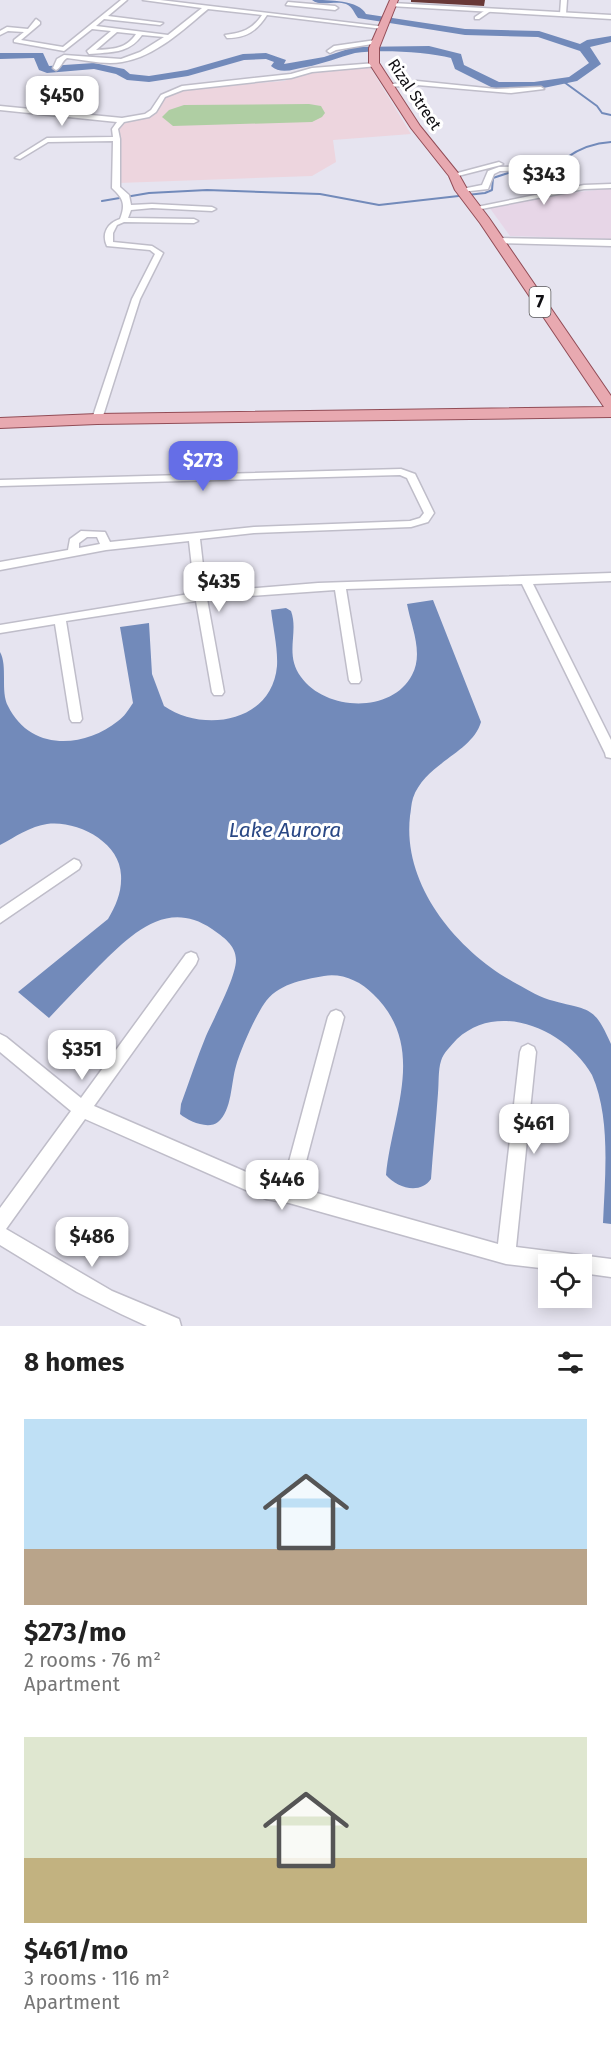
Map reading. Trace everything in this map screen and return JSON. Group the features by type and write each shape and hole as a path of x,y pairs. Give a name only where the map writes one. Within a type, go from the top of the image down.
{"main road":[{"name":"Rizal Street","path":"393,3 374,52 388,85 417,128 454,174 467,197"},
{"name":"7","path":"467,197 611,407"},
{"path":"0,423 96,419 611,412"}],"street":[{"path":"64,48 124,0"},
{"path":"147,0 190,2 207,7 344,22 384,23"},
{"path":"563,14 564,0"},
{"path":"281,15 289,2 335,8"},
{"path":"393,3 611,17"},
{"path":"56,68 59,60 66,56 113,61 133,58 153,48 207,7"},
{"path":"477,18 489,10"},
{"path":"227,36 239,36 252,31 266,13"},
{"path":"103,17 160,23"},
{"path":"36,21 38,23 16,41 90,52 121,50 135,42 140,33"},
{"path":"344,22 341,26 344,31"},
{"path":"90,27 167,36"},
{"path":"0,33 4,28 28,31"},
{"path":"90,52 116,30"},
{"path":"330,51 341,46 374,52"},
{"path":"0,108 122,120 147,116 154,111 163,96 182,88 291,76 374,52"},
{"path":"388,85 422,83 515,91 541,88"},
{"path":"122,120 115,129 117,139 116,188 127,202 152,206 213,209"},
{"path":"18,158 47,140 117,139"},
{"path":"454,174 524,162"},
{"path":"467,197 485,187 491,173 499,169 560,168"},
{"path":"595,186 596,179 611,179"},
{"path":"467,197 531,195 611,186"},
{"path":"123,220 127,202"},
{"path":"96,419 136,298 159,253 152,248 110,244 109,232 114,224 123,220 194,221"},
{"path":"498,241 611,243"},
{"path":"0,483 401,472 411,476 429,513 424,520 411,524 275,529 194,537 106,546 0,566"},
{"path":"73,552 74,542 85,533 100,534 106,546"},
{"path":"194,537 201,596 218,693"},
{"path":"0,629 201,596 340,586 526,582 611,577"},
{"path":"526,582 611,753"},
{"path":"340,586 355,680"},
{"path":"60,619 76,719"},
{"path":"0,917 74,865"},
{"path":"0,1223 191,959"},
{"path":"289,1194 336,1017"},
{"path":"0,1042 82,1109 266,1190 289,1194 506,1255 611,1268"},
{"path":"506,1255 528,1052"},
{"path":"0,1235 66,1275 147,1318 172,1326"}],"shaded area":[{"path":"370,67 411,134 333,140 336,162 312,176 119,183 119,128 123,123 146,118 155,113 161,100 177,92 206,87 284,81 308,71"},
{"path":"611,189 611,239 510,236 489,207 536,197"}],"green space":[{"path":"309,104 321,106 325,113 322,117 312,122 173,126 162,117 169,110 184,105"}],"water":[{"name":"Lake Aurora","path":"433,600 481,722 476,733 468,742 427,776 413,798 410,842 415,867 438,914 474,954 495,970 535,994 590,1012 605,1032 611,1044 611,1224 603,1223 604,1128 598,1092 592,1075 566,1045 530,1026 511,1021 492,1022 474,1028 457,1039 446,1052 439,1068 431,1179 421,1187 408,1188 396,1183 386,1175 402,1081 403,1058 399,1036 390,1014 373,994 357,982 344,977 324,976 283,987 269,997 256,1017 241,1052 226,1111 218,1122 209,1125 193,1122 180,1114 181,1104 199,1053 229,987 235,967 234,950 212,929 195,920 179,917 150,924 111,954 49,1018 18,992 108,919 118,898 121,875 119,863 105,843 71,826 41,825 0,845 0,652 4,664 4,693 8,706 18,721 43,738 58,741 74,740 89,737 104,730 118,721 133,703 120,627 149,623 152,674 164,706 197,719 216,720 233,718 249,711 263,700 272,685 277,659 271,610 286,608 291,611 294,627 293,660 301,677 326,697 341,702 358,703 374,702 390,697 402,688 412,675 417,649 407,604"}],"waterway":[{"path":"317,0 348,1 359,9 362,16 375,19 465,32 539,34 584,49"},
{"path":"584,49 585,45 591,42 611,39"},
{"path":"0,56 39,55 43,68 47,70 94,66 120,71 127,77 149,79 188,73 243,57 266,56 280,60 277,66 282,68 326,60 354,50 429,49 457,56 459,67 497,86 534,86 573,79 595,64 584,49"},
{"path":"564,82 597,106 602,113 611,115"},
{"path":"533,170 564,169 566,158 577,151 611,142"},
{"path":"102,201 149,193 207,190 320,194 379,205 485,193 492,190 493,178 517,170"}]}
